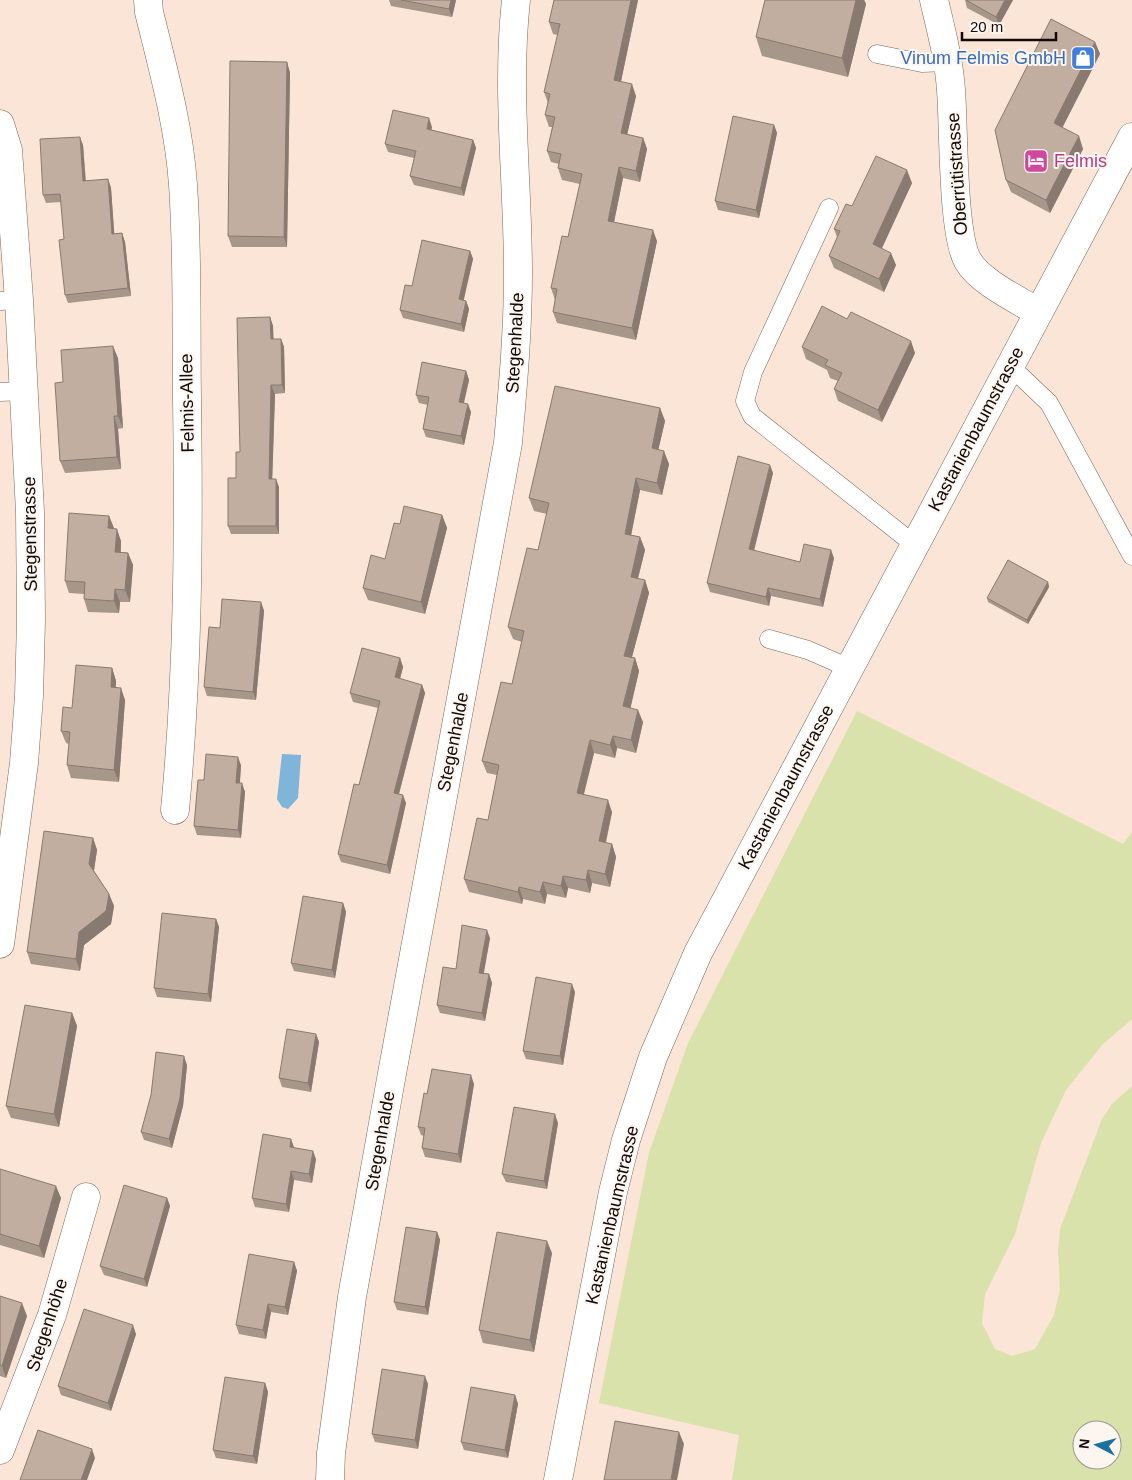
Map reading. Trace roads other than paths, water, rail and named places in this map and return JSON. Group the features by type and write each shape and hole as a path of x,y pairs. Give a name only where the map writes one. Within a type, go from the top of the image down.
{"street":[{"name":"Felmis-Allee","path":"148,0 149,12 171,98 183,185 188,516 182,728 175,810"},
{"name":"Stegenhalde","path":"330,1480 331,1453 357,1269 508,443 517,345 518,294 511,48 516,0"},
{"name":"Oberrütistrasse","path":"934,0 947,62 957,208 966,257 981,275 1038,312"},
{"name":"Stegenstrasse","path":"0,124 8,150 12,391 30,512 29,696 16,830 0,944"},
{"name":"Kastanienbaumstrasse","path":"558,1480 613,1192 626,1140 651,1063 698,953 1132,137"},
{"name":"Stegenhöhe","path":"0,1450 52,1315 86,1197"}],"lane":[{"path":"877,54 922,63 947,62"},
{"path":"829,208 753,372 745,400 752,416 915,545"},
{"path":"1010,366 1049,403 1132,556"},
{"path":"769,639 808,650 849,668"}],"water":[{"path":"282,754 301,755 298,798 288,809 282,807 277,799"}],"place":[{"name":"Vinum Felmis GmbH","path":"1083,58"},
{"name":"Felmis","path":"1036,161"}]}
